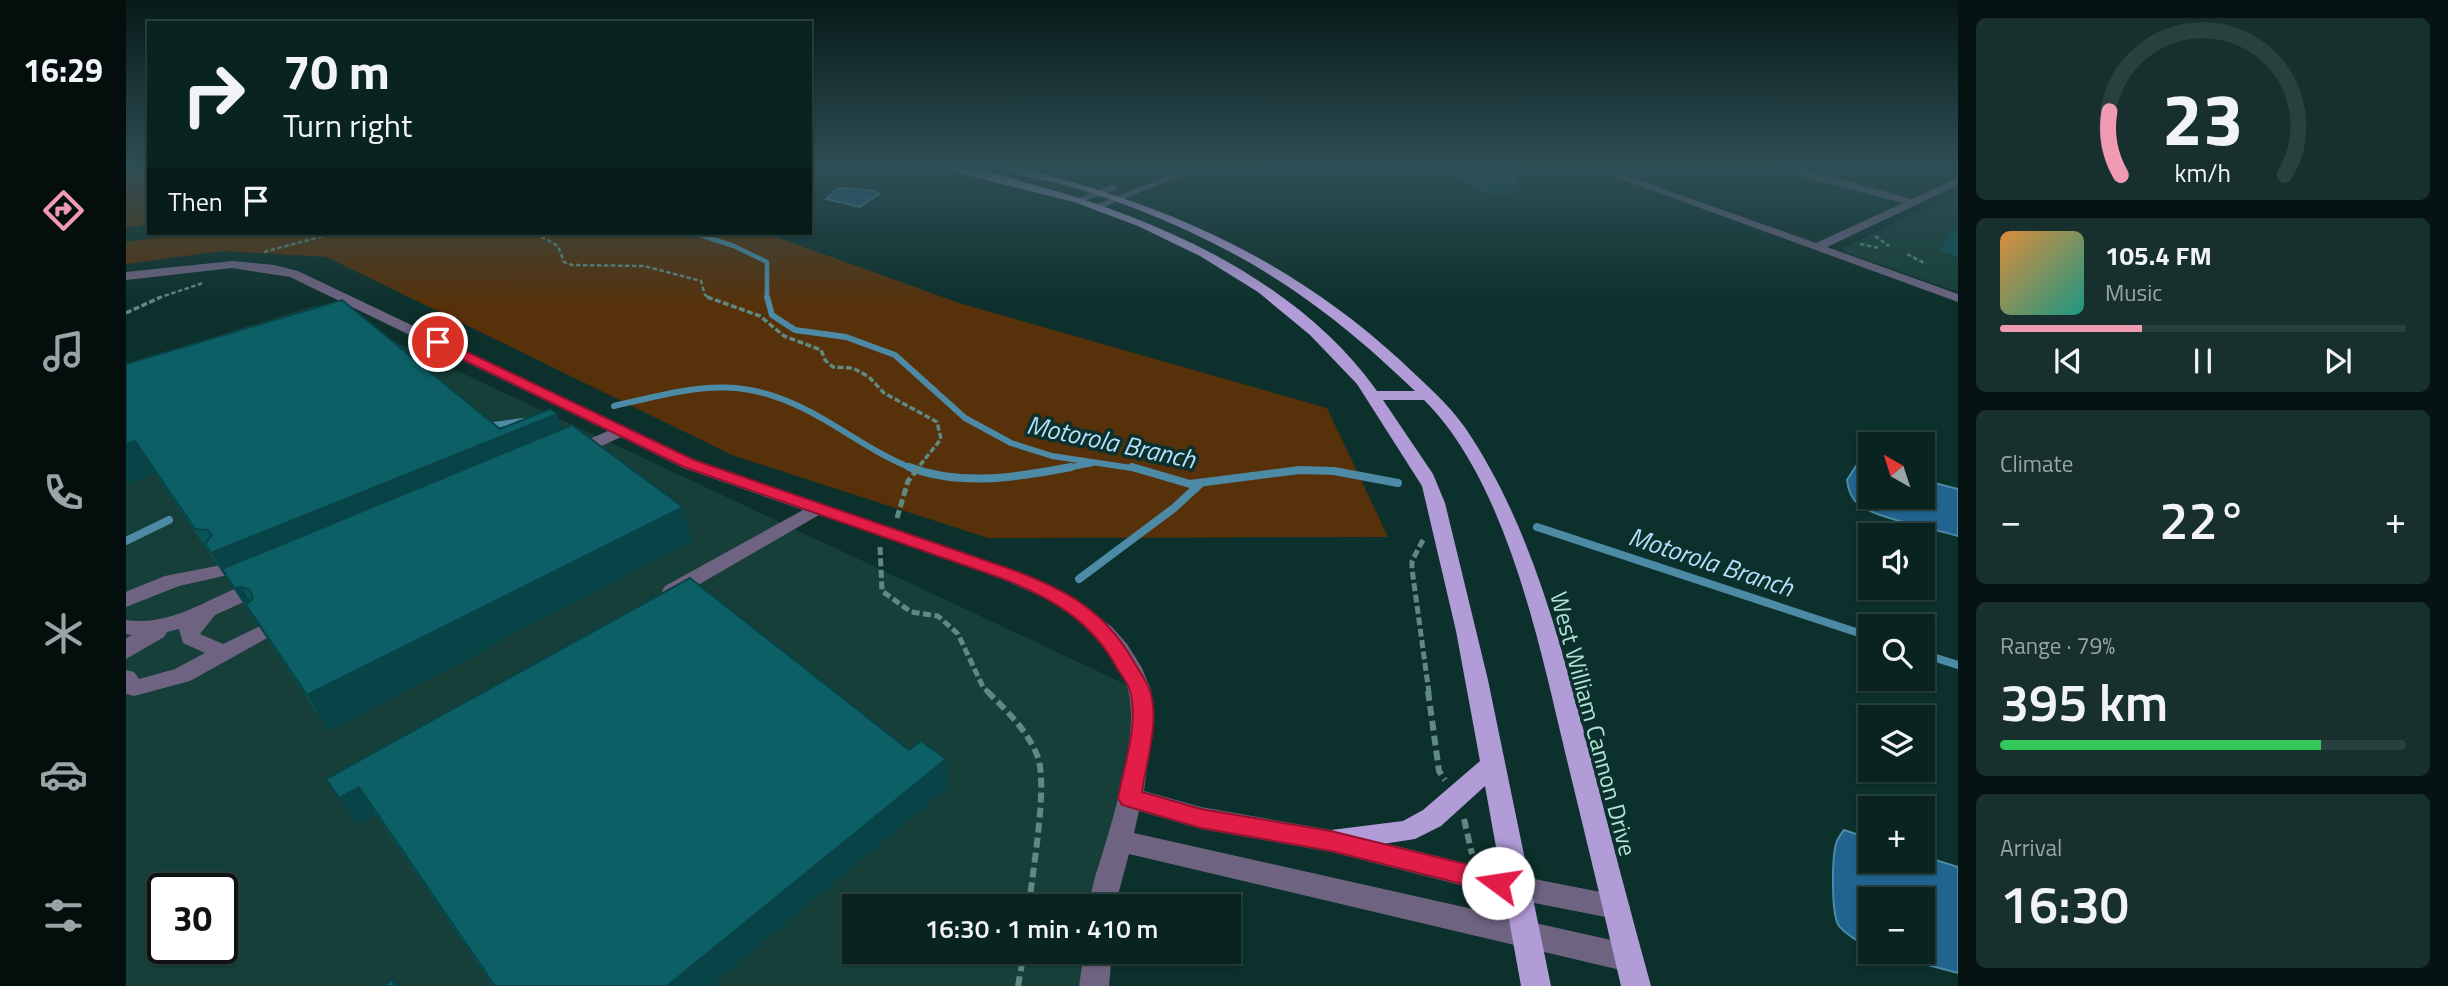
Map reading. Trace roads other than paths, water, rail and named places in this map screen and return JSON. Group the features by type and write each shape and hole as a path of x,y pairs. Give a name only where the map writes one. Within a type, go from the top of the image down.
{"main road":[{"name":"West William Cannon Drive","path":"1128,214 1264,289 1324,338 1375,396 1430,485 1471,646 1528,935 1535,986"},
{"name":"West William Cannon Drive","path":"1160,214 1206,232 1296,281 1372,339 1459,429 1491,489 1545,623 1636,986"},
{"path":"1375,396 1427,395"},
{"path":"1331,841 1406,831 1432,818 1493,764"}],"street":[{"path":"1725,214 1958,298"},
{"path":"1817,247 1887,214"},
{"path":"126,276 217,265 267,267 294,274 689,464 1040,586 1079,608 1113,643 1140,691 1142,723 1130,798 1105,894"},
{"path":"339,312 360,305"},
{"path":"558,459 622,431"},
{"path":"649,604 819,508"},
{"path":"126,600 146,590 192,575 221,571"},
{"path":"126,651 132,644 182,620 277,579"},
{"path":"213,607 189,631 190,638 223,652"},
{"path":"126,627 141,631 182,620"},
{"path":"126,678 134,688 183,675 262,632"},
{"path":"1130,798 1201,818 1331,841 1519,888 1616,907"},
{"path":"1120,841 1629,958"},
{"path":"1094,986 1097,964"}],"water":[{"path":"1858,466 1858,504 1850,493 1847,480"},
{"path":"1936,483 1958,489 1958,536 1935,530 1935,523 1910,523 1866,509 1936,509"},
{"path":"1844,830 1858,835 1858,873 1935,873 1935,860 1958,867 1958,973 1924,964 1935,964 1935,887 1858,887 1858,941 1839,926 1833,886 1839,837"}],"waterway":[{"name":"Motorola Branch","path":"700,235 734,246 767,262 767,297"},
{"name":"Motorola Branch","path":"767,297 772,315 795,330 846,337 895,355 965,418 1011,443 1052,456 1138,469"},
{"path":"614,406 697,389 745,389 796,405 879,453 910,467"},
{"path":"486,426 523,421"},
{"path":"1062,469 1093,463"},
{"path":"910,467 949,477 990,478 1071,467"},
{"path":"910,467 914,469"},
{"name":"Motorola Branch","path":"1132,467 1190,484 1300,470 1334,471 1398,483"},
{"path":"1079,579 1174,508 1199,485"},
{"path":"126,541 169,520"},
{"name":"Motorola Branch","path":"1537,527 1858,633"},
{"name":"Motorola Branch","path":"1935,658 1958,665"}]}
